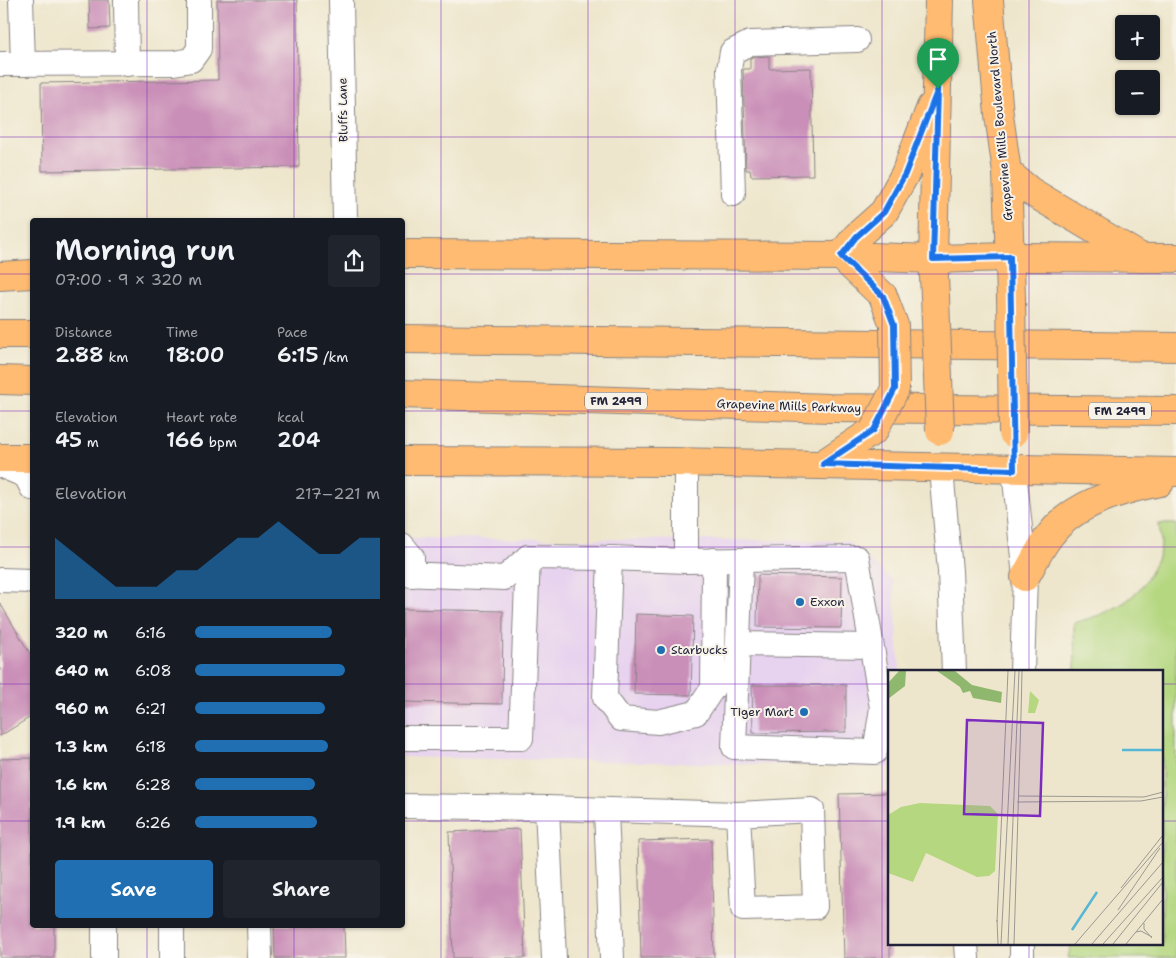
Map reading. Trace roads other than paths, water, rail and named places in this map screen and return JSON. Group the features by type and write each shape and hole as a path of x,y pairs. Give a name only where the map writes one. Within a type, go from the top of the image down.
{"main road":[{"path":"939,0 933,259 941,469"},
{"name":"Grapevine Mills Boulevard North","path":"989,0 999,115 1007,172 1014,470"},
{"path":"841,256 856,237 884,212 905,174 938,89"},
{"path":"1007,172 1030,192 1143,258"},
{"path":"405,254 841,256 933,259 1010,257 1176,258"},
{"path":"823,464 874,430 895,389 894,325 883,296 841,256"},
{"path":"0,276 30,274"},
{"path":"0,334 30,334"},
{"path":"405,339 1176,347"},
{"path":"0,380 30,381"},
{"name":"Grapevine Mills Parkway","path":"405,394 829,408 1176,411"},
{"path":"0,458 30,458"},
{"path":"405,461 686,462 823,464 941,469 1176,472"},
{"path":"1025,577 1051,533 1079,509 1131,488 1176,479"}],"street":[{"path":"21,0 23,64"},
{"path":"126,0 127,64"},
{"path":"0,64 174,64 191,60 199,49 199,0"},
{"name":"Bluffs Lane","path":"341,0 345,218"},
{"path":"733,194 728,69 732,52 750,43 857,40"},
{"path":"686,462 686,561"},
{"path":"0,465 26,476 30,484"},
{"path":"941,469 950,571 954,670"},
{"name":"Grapevine Mills Boulevard North","path":"1014,470 1025,577 1022,670"},
{"path":"405,549 412,557 407,575 505,578 528,557 686,561 714,560 857,558 870,646 886,708 875,752 734,747 741,560"},
{"path":"405,738 521,738 528,557"},
{"path":"610,558 605,698 621,719 658,722 696,713 712,688 714,560"},
{"path":"0,580 30,581"},
{"path":"738,644 870,646"},
{"path":"405,806 738,814 812,810 815,907 743,909 738,814"},
{"path":"547,808 554,958"},
{"path":"606,810 612,958"},
{"path":"104,928 104,958"},
{"path":"172,928 172,958"},
{"path":"259,928 260,958"}],"place":[{"name":"Exxon","path":"800,602"},
{"name":"Starbucks","path":"661,650"},
{"name":"Tiger Mart","path":"804,712"}]}
